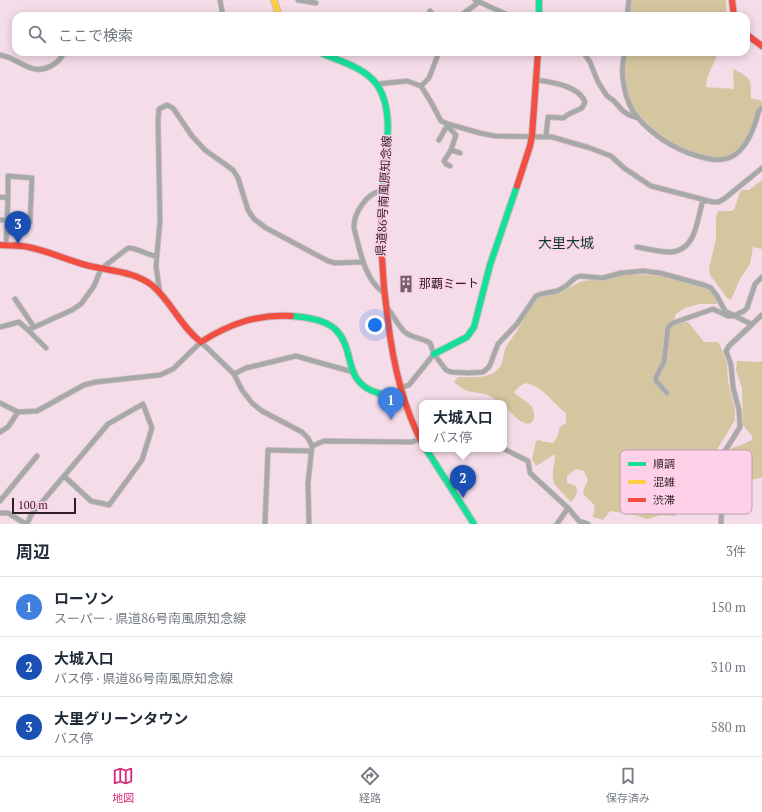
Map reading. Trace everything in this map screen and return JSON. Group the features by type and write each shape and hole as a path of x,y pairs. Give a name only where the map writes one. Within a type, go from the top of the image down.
{"street":[{"path":"220,0 222,12"},
{"path":"274,0 278,12"},
{"path":"298,0 316,3"},
{"path":"539,0 539,12"},
{"path":"628,12 629,0"},
{"path":"732,0 733,12"},
{"path":"465,12 477,1 501,12"},
{"path":"750,37 762,46"},
{"path":"0,55 11,58 33,70 49,67 55,64 62,56"},
{"name":"県道86号南風原知念線","path":"328,56 364,73 377,84 386,104 388,122 382,191 380,257 386,307 400,388 409,416 419,437"},
{"path":"421,86 429,78 437,56"},
{"path":"400,388 409,385 434,354 467,337 474,327 490,265 532,136 538,56"},
{"path":"586,56 590,62 598,82 607,96 623,111 638,118"},
{"path":"624,56 622,77 628,101 638,118 661,138 676,148 688,153 706,158 723,160 732,156 743,146 761,110"},
{"path":"537,80 566,87 582,96 585,102 582,108 563,118 548,117 546,136"},
{"path":"377,84 407,81 421,86 440,121 447,125 495,136 546,136 600,151 611,156 624,168 651,186 703,200 718,202 762,168"},
{"path":"160,293 156,274 160,214 158,120 159,109 167,105 173,108 192,136 205,150 234,170 248,210 256,221 271,231 328,261 335,263 363,262"},
{"path":"440,140 447,125"},
{"path":"447,125 456,135 451,150 444,161 450,166"},
{"path":"451,150 460,154"},
{"path":"0,220 7,220 30,221 32,178 8,176 7,220 3,245 27,247 101,269 142,278 152,284 184,327 195,339 201,342 234,374 242,390 252,403 262,411 302,432 308,438 311,448 308,483 309,524"},
{"path":"382,191 378,192 364,202 354,217 354,228 363,262 376,286 384,293"},
{"path":"0,197 8,198"},
{"path":"637,247 671,252 687,245 693,236 703,200"},
{"path":"28,330 72,310 81,304 94,286 101,269 128,248 134,248 145,254 156,256"},
{"path":"386,307 407,334 430,343 434,354 446,370 452,372 483,372 490,365 498,344 517,324 536,296 557,291 580,276 603,278 621,273 643,271 660,273 704,285 711,288 725,311 751,324"},
{"path":"667,393 656,381 656,377 664,362 668,327 673,323 713,309 733,316 740,314 747,308 755,284 762,277"},
{"path":"15,298 34,327"},
{"path":"0,403 18,412 37,412 84,385 96,382 160,375 173,369 201,342 226,327 245,320 279,315 300,317 328,324 337,331 344,342 353,372 359,383 369,391 391,396 402,396"},
{"path":"726,450 740,427 739,410 733,387 731,365 726,351 751,324 762,315"},
{"path":"0,327 19,322 46,348"},
{"path":"234,374 246,368 296,356 353,372"},
{"path":"0,513 8,514 27,524 31,515 108,424 143,404 152,428 142,460 108,505 91,501 64,476"},
{"path":"0,432 8,427 18,412"},
{"path":"265,524 268,450 311,448 324,441 419,441"},
{"path":"507,451 528,462 530,473 568,508 579,521 588,524"},
{"path":"428,452 474,524"},
{"path":"0,501 37,456"},
{"path":"557,524 568,508"}],"shaded area":[{"path":"631,0 726,0 726,12 630,12"},
{"path":"627,56 717,56 707,78 706,87 734,89 733,69 749,79 751,86 751,98 762,101 762,106 757,109 745,140 733,154 720,157 706,156 690,151 674,144 660,134 636,111 630,100 625,82 625,61"},
{"path":"762,180 762,249 753,247 750,264 740,279 731,300 727,298 710,275 709,268 716,239 716,218 718,211 734,210 740,192 742,190 749,190"},
{"path":"625,274 669,276 710,289 715,296 717,304 699,304 685,308 676,314 674,321 688,322 704,342 718,342 720,345 727,364 728,382 735,409 735,420 717,450 620,450 620,513 610,511 603,520 593,517 595,506 583,493 588,480 584,471 576,469 567,476 567,483 576,486 577,488 576,495 571,502 555,485 553,474 555,454 536,466 532,459 536,441 539,440 553,443 557,437 560,427 566,423 566,413 561,408 538,388 525,383 514,392 532,407 534,418 531,423 527,423 519,420 507,408 507,400 497,400 491,396 465,390 454,382 458,377 477,377 489,375 498,368 502,363 506,347 536,299 563,291 582,281 604,279"},
{"path":"737,361 762,361 762,477 752,479 752,450 730,450 731,448 752,440 752,436 743,425 742,388 736,370"},
{"path":"629,514 676,514 675,516 661,515 647,519"}],"traffic: fast":[{"path":"539,0 539,12"},
{"path":"329,56 365,73 380,89 385,103 388,136 382,199"},
{"path":"434,354 467,337 474,327 490,265 517,186"},
{"path":"291,316 314,319 331,326 342,337 354,373 366,388 387,396 402,396"},
{"path":"428,452 474,524"}],"traffic: slow":[{"path":"274,0 278,12"}],"traffic: jam":[{"path":"732,0 734,12"},
{"path":"750,37 762,46"},
{"path":"517,186 532,136 538,56"},
{"path":"382,199 381,245 383,275 393,353 399,384 409,414 419,437"},
{"path":"0,245 21,246 35,249 86,265 138,277 153,286 160,293 188,329 201,342 233,325 267,317 291,316"}],"place":[{"name":"大里グリーンタウン","path":"18,244"},
{"name":"那覇ミート","path":"406,284"},
{"name":"ローソン","path":"391,420"},
{"name":"大城入口","path":"463,498"}],"district":[{"name":"大里大城","path":"566,243"}]}
